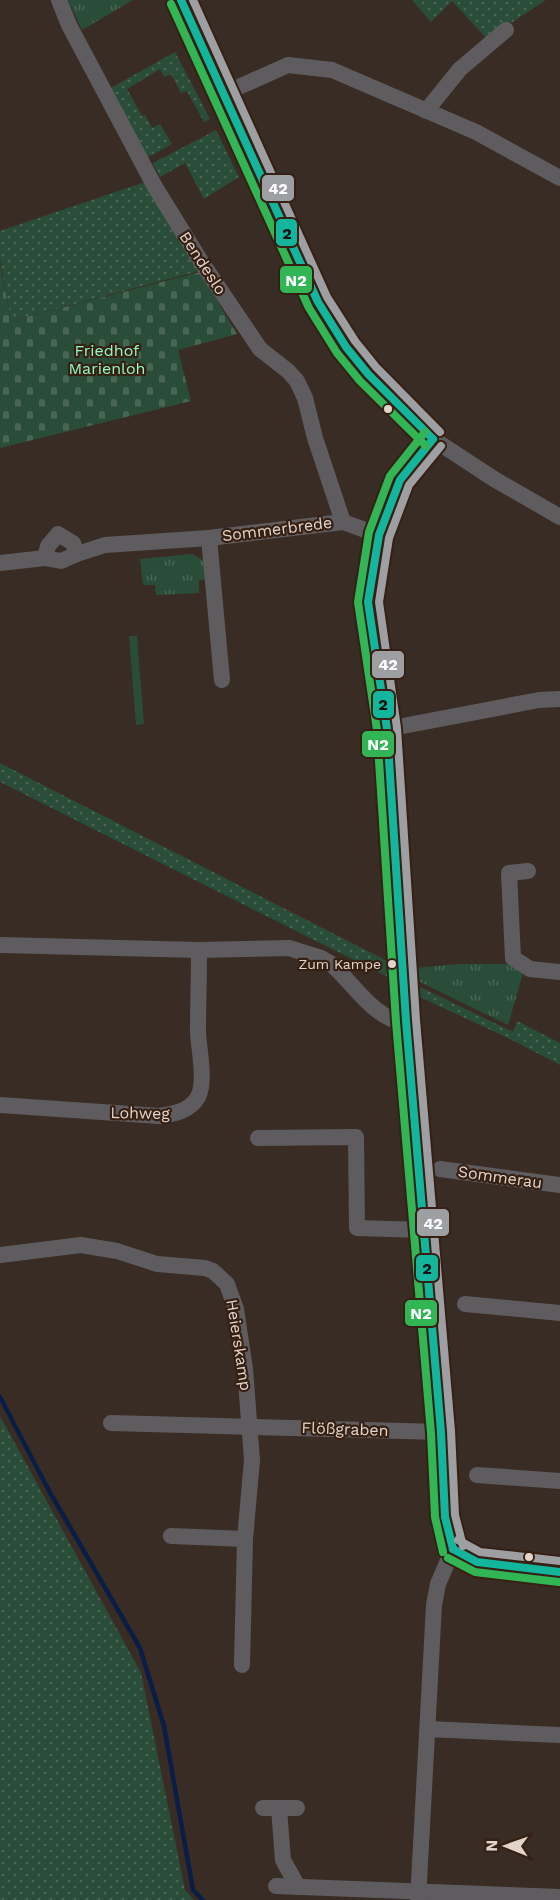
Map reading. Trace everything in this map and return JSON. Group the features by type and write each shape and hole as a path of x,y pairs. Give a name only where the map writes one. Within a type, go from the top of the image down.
{"street":[{"name":"Bendeslo","path":"59,0 91,68 155,187 196,253 260,349 297,381 305,398 315,438 343,522"},
{"path":"181,0 318,302 346,346 368,374 433,439 494,479 559,513"},
{"path":"426,111 460,69 506,30"},
{"path":"224,94 283,66 306,66 332,70 476,132 560,178"},
{"path":"418,1895 434,1605 438,1584 453,1549 445,1517 441,1432 406,1023 387,729 368,602 379,535 400,480 433,439"},
{"name":"Sommerbrede","path":"0,563 45,558 61,561 105,545 209,538 343,522 379,535"},
{"path":"45,558 48,546 58,534 73,543 77,554"},
{"name":"Sommerbrede","path":"209,538 222,680"},
{"path":"387,729 522,703 560,699"},
{"path":"528,872 509,873 513,958 530,969 560,972"},
{"path":"0,945 199,950 289,948 321,958 339,970 376,1009 395,1022 406,1023"},
{"name":"Lohweg","path":"0,1105 159,1116 175,1114 189,1107 202,1088 198,1033 199,950"},
{"path":"258,1138 356,1137 357,1228 424,1230"},
{"name":"Sommerau","path":"440,1169 560,1185"},
{"name":"Heierskamp","path":"0,1255 81,1245 117,1251 157,1264 196,1267 213,1271 227,1284 236,1309 245,1369 250,1427"},
{"path":"465,1304 560,1313"},
{"name":"Flößgraben","path":"111,1423 441,1432"},
{"path":"242,1665 245,1539 252,1460 250,1427"},
{"path":"477,1475 560,1481"},
{"path":"171,1536 245,1539"},
{"path":"453,1549 477,1562 560,1572"},
{"path":"428,1729 560,1735"},
{"path":"297,1808 271,1808 283,1860 298,1887"},
{"path":"276,1886 418,1895 560,1897"}],"green space":[{"path":"68,0 133,0 82,30"},
{"path":"412,0 546,0 487,39 452,1 431,22"},
{"path":"175,52 210,119 204,122 187,91 181,93 171,74 164,77 160,69 127,89 142,116 145,115 152,128 160,124 172,144 148,157 109,89"},
{"path":"216,130 239,177 204,199 185,163 160,177 153,163"},
{"path":"145,182 199,271 11,321 0,259 0,231"},
{"name":"Friedhof Marienloh","path":"0,263 11,321 200,272 237,334 178,350 191,401 0,448"},
{"path":"192,554 206,562 208,579 199,580 199,593 156,595 155,585 143,585 140,559"},
{"path":"129,636 137,636 144,724 136,725"},
{"path":"0,763 393,964 392,979 0,782"},
{"path":"458,964 507,964 523,973 508,1025 416,980 416,968"},
{"path":"420,987 513,1032 517,1021 560,1043 560,1065 420,997"},
{"path":"0,1416 141,1673 185,1890 194,1900 0,1900"}],"waterway":[{"path":"0,1397 48,1489 140,1648 164,1726 193,1890 203,1900"}],"transit line":[{"name":"2","path":"181,0 318,302 346,347 368,374 433,439"},
{"name":"42","path":"193,0 327,297 355,341 376,367 440,432"},
{"name":"N2","path":"171,4 309,308 337,353 360,381 426,446"},
{"name":"N2","path":"425,432 390,476 369,532 358,602 377,730 396,1022 431,1433 435,1517 443,1552"},
{"name":"2","path":"433,439 400,480 379,535 368,602 387,729 406,1021 441,1432 445,1517 453,1549"},
{"name":"42","path":"441,446 409,485 389,538 379,602 397,728 416,1020 451,1431 455,1515 463,1546"},
{"name":"42","path":"458,1540 480,1552 560,1561"},
{"name":"2","path":"453,1549 477,1562 560,1572"},
{"name":"N2","path":"448,1558 475,1572 559,1582"}],"place":[{"name":"Zum Kampe","path":"392,964"}]}
